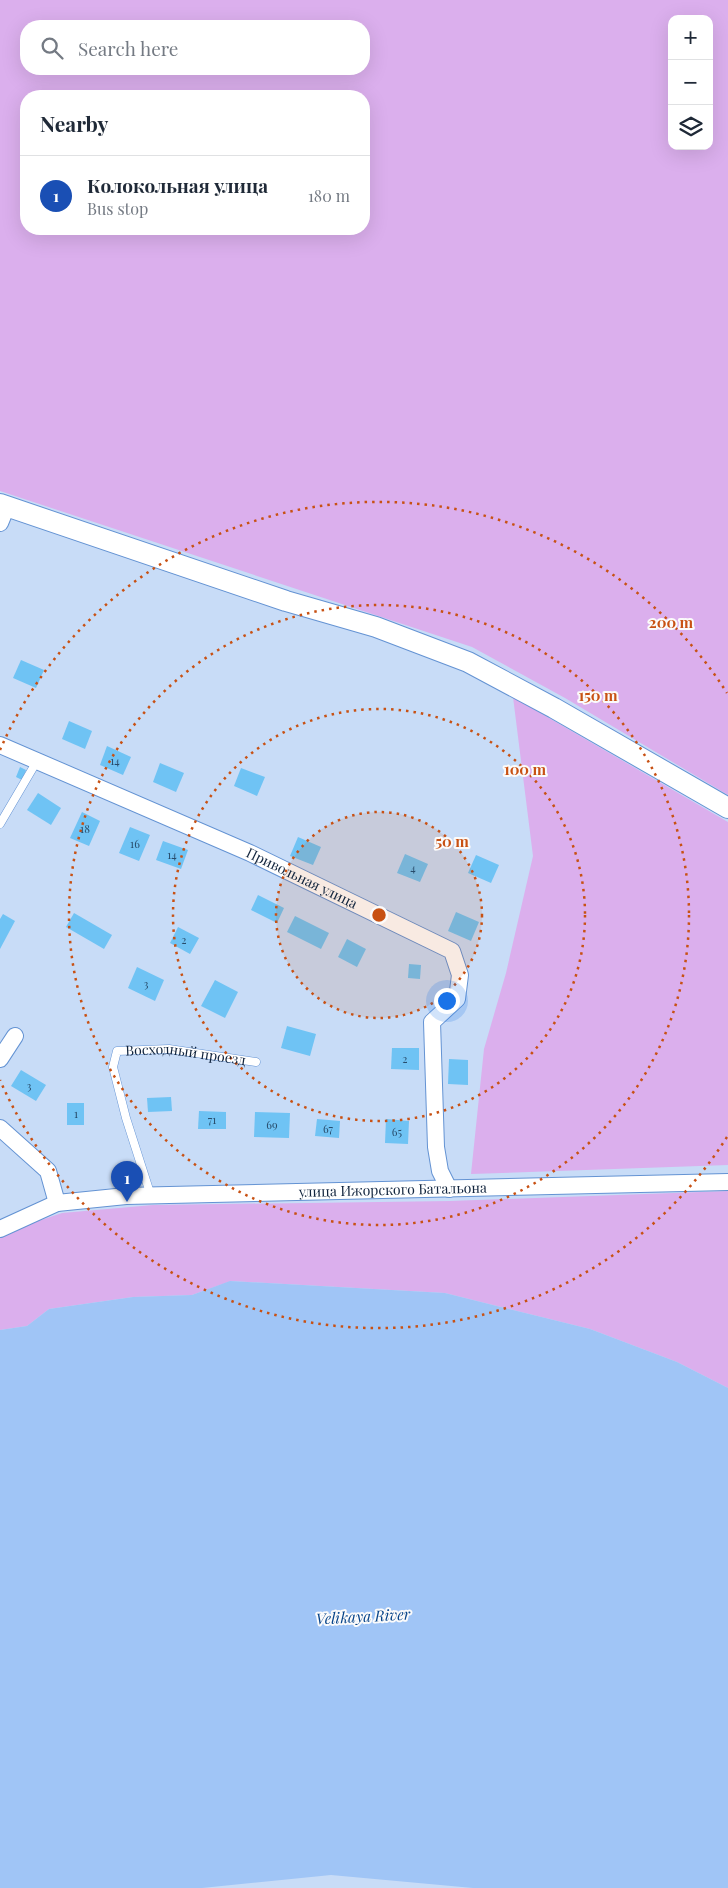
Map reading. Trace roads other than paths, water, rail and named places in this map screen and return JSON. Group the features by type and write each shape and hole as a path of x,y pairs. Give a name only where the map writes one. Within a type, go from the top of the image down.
{"street":[{"path":"2,511 286,601 376,627 468,662 554,708 728,808"},
{"name":"Привольная улица","path":"0,745 250,853 452,951 460,975 457,999 432,1022 436,1147 440,1171 449,1189"},
{"path":"0,1059 15,1036"},
{"path":"0,1128 48,1171 57,1203 0,1229"},
{"name":"улица Ижорского Батальона","path":"57,1203 151,1196 728,1182"}],"lane":[{"path":"0,824 37,761"},
{"name":"Восходный проезд","path":"151,1196 126,1118 113,1067 117,1051 169,1049 256,1062"}],"water":[{"name":"Velikaya River","path":"230,1281 445,1293 590,1329 677,1362 728,1388 728,1888 473,1888 331,1875 202,1888 0,1888 0,1330 27,1326 49,1309 133,1297 192,1295"}],"place":[{"name":"Колокольная улица","path":"127,1202"}]}
